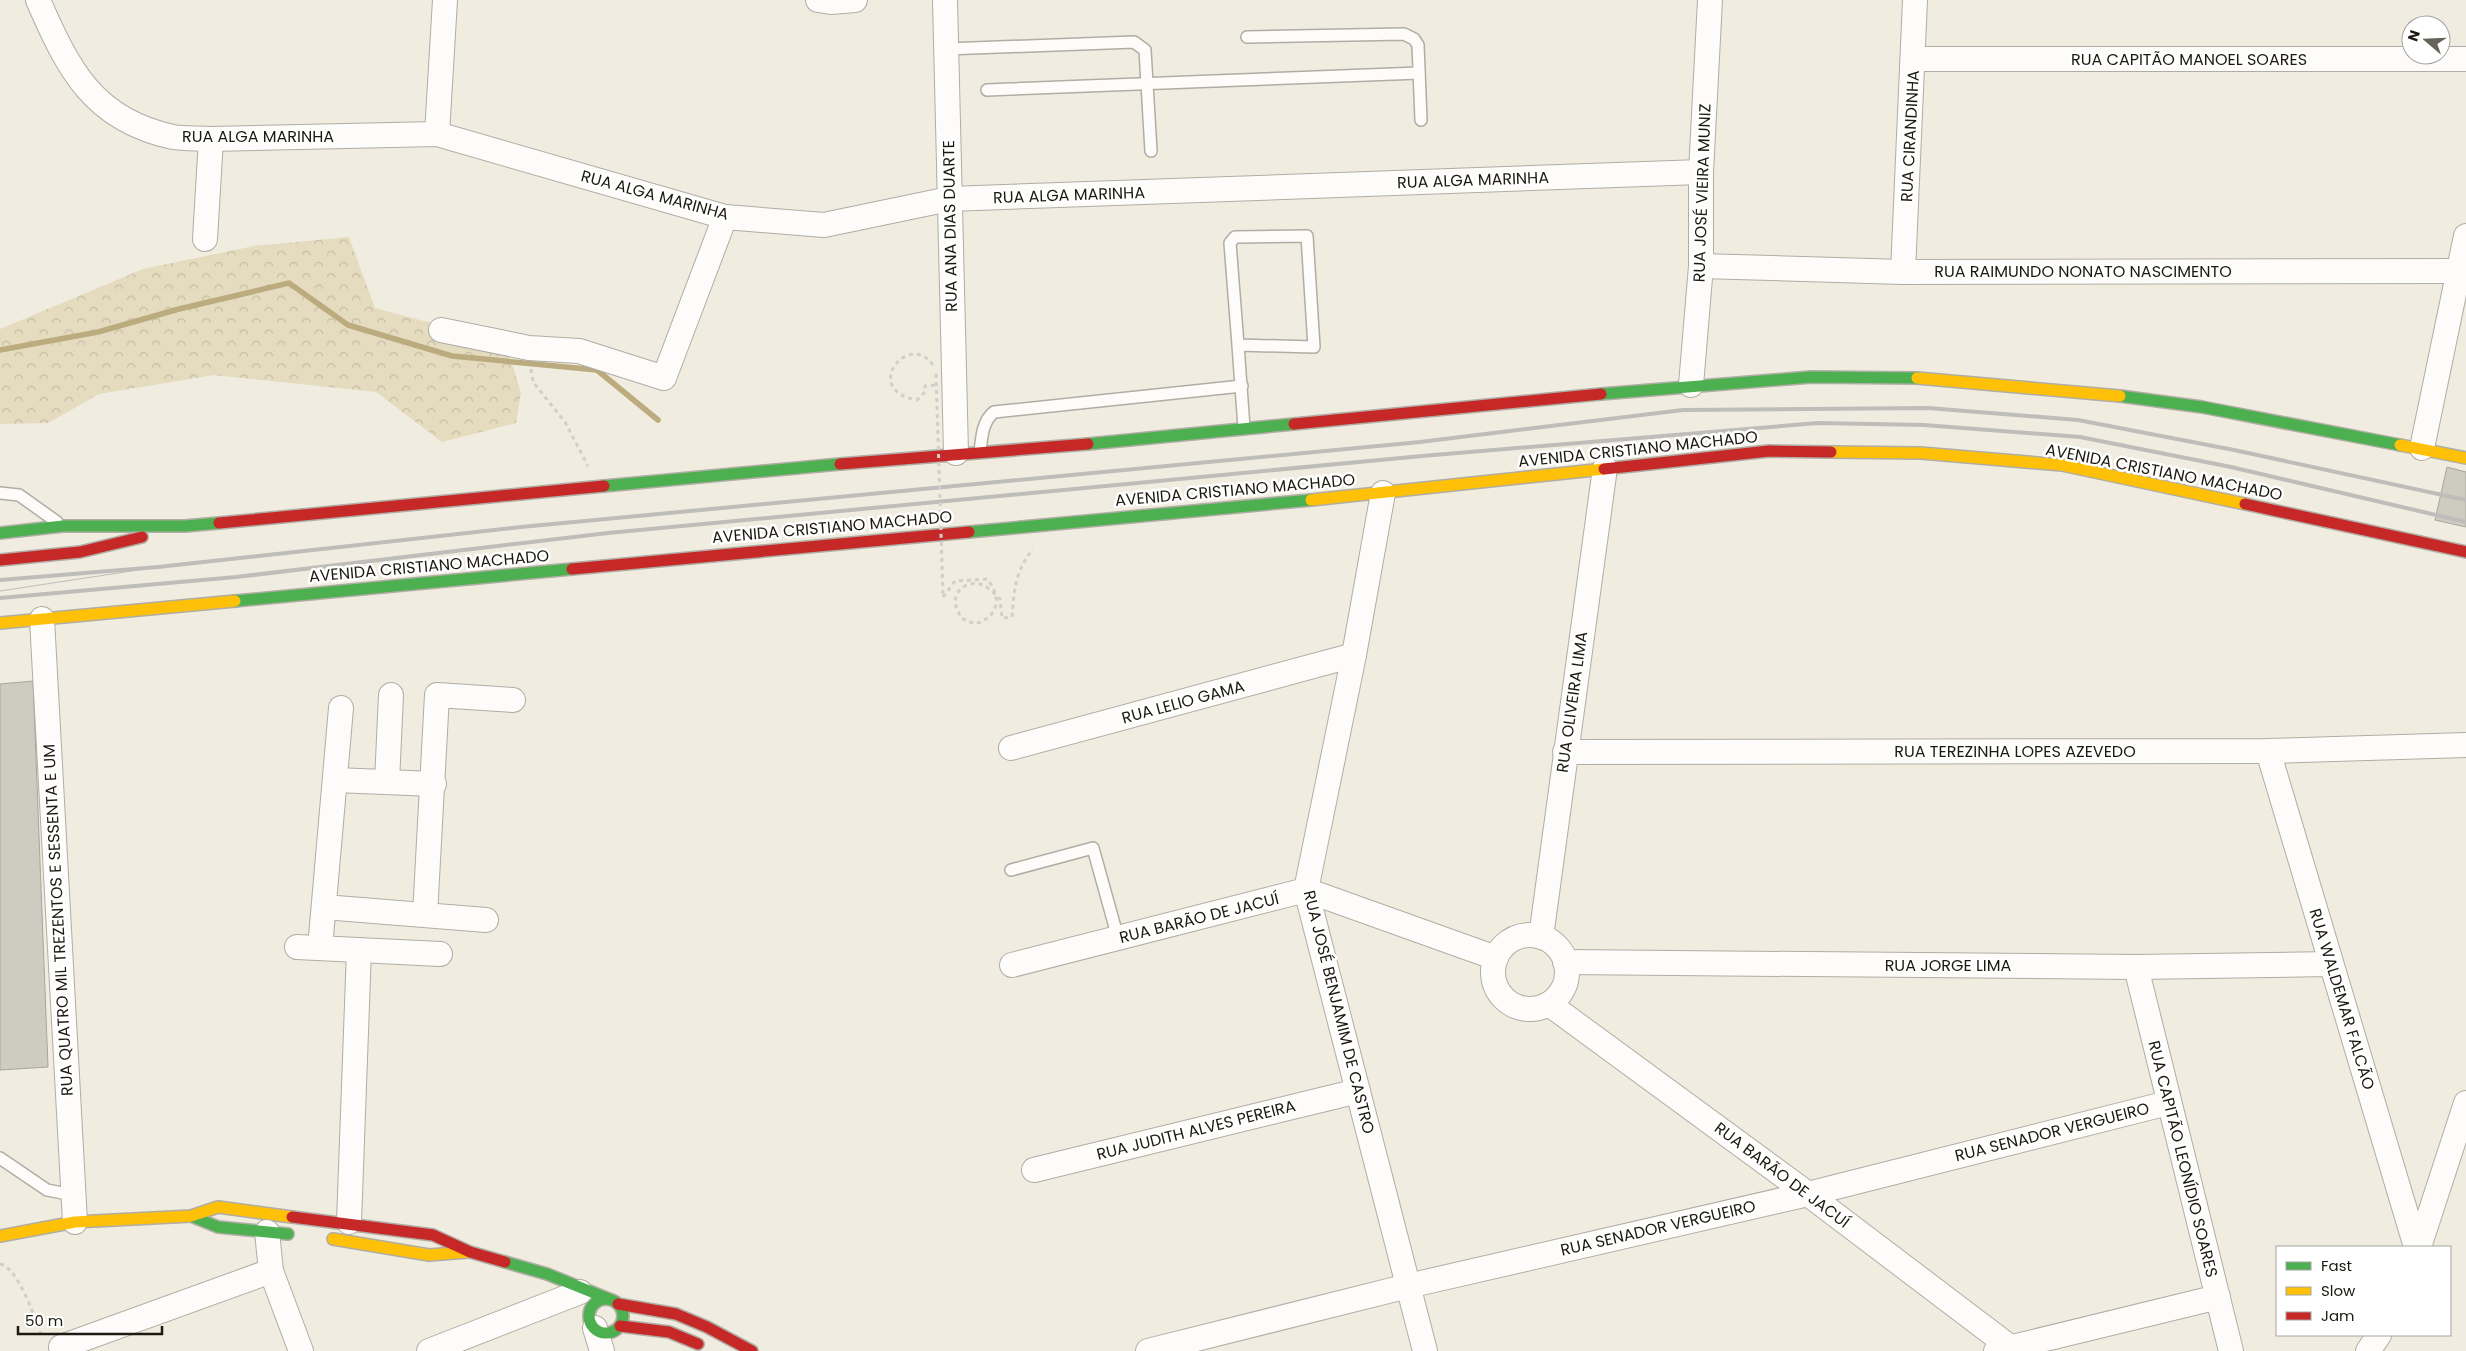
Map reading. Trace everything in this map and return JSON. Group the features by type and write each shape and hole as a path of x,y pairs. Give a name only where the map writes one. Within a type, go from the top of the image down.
{"main road":[{"path":"5,532 63,526 185,526 956,453 1013,451 1691,385 1811,377 1928,378 2100,393 2202,407 2466,458"},
{"name":"AVENIDA CRISTIANO MACHADO","path":"0,623 1383,493 1769,451 1921,453 2062,465 2466,552"},
{"path":"0,560 80,552 185,526"},
{"path":"0,1236 75,1222 191,1216 218,1207 349,1222 433,1235 470,1252 613,1301 676,1314 752,1351"},
{"path":"191,1216 218,1227 303,1236"},
{"path":"322,1238 429,1255 470,1252"},
{"path":"577,1288 605,1330"},
{"path":"598,1301 613,1301 623,1312 605,1330 598,1301"},
{"path":"605,1330 669,1332 711,1351"}],"street":[{"name":"RUA ALGA MARINHA","path":"38,0 65,58 80,82 107,107 139,126 174,137 211,139 437,134 725,217 824,225 949,199 1701,172"},
{"path":"437,134 445,0"},
{"path":"818,0 831,2 856,0"},
{"name":"RUA ANA DIAS DUARTE","path":"945,0 956,453"},
{"name":"RUA JOSÉ VIEIRA MUNIZ","path":"1691,385 1701,266 1701,172 1710,0"},
{"name":"RUA CIRANDINHA","path":"1904,272 1915,0"},
{"name":"RUA CAPITÃO MANOEL SOARES","path":"1913,59 2466,59"},
{"path":"205,239 211,139"},
{"path":"441,330 529,348 579,352 664,378 725,217"},
{"path":"2422,448 2463,271 2466,236"},
{"name":"RUA RAIMUNDO NONATO NASCIMENTO","path":"1701,266 1904,272 2463,271"},
{"name":"RUA OLIVEIRA LIMA","path":"1541,937 1605,468"},
{"name":"RUA JOSÉ BENJAMIM DE CASTRO","path":"1383,493 1354,655 1306,890 1425,1351"},
{"name":"RUA QUATRO MIL TREZENTOS E SESSENTA E UM","path":"42,619 75,1222"},
{"name":"RUA LELIO GAMA","path":"1012,748 1354,655"},
{"path":"387,782 390,695"},
{"path":"425,915 434,784 437,695 512,700"},
{"path":"341,708 324,907 309,947 440,954"},
{"name":"RUA TEREZINHA LOPES AZEVEDO","path":"1565,752 2268,751 2466,745"},
{"name":"RUA WALDEMAR FALCÃO","path":"2268,751 2418,1246"},
{"path":"335,780 434,784"},
{"path":"1306,890 1496,958"},
{"name":"RUA BARÃO DE JACUÍ","path":"1012,965 1306,890"},
{"path":"324,907 486,920"},
{"path":"1530,935 1541,937 1556,946 1565,962 1567,974 1564,986 1558,996 1549,1004 1538,1008 1526,1009 1506,1001 1498,992 1494,981 1493,969 1501,949 1514,939 1530,935"},
{"path":"349,1222 360,950"},
{"name":"RUA JORGE LIMA","path":"1565,962 2136,967 2331,964"},
{"name":"RUA CAPITÃO LEONÍDIO SOARES","path":"2136,967 2168,1103 2231,1351"},
{"name":"RUA BARÃO DE JACUÍ","path":"1549,1004 1808,1194 2005,1350"},
{"name":"RUA JUDITH ALVES PEREIRA","path":"1034,1170 1358,1091"},
{"name":"RUA SENADOR VERGUEIRO","path":"1148,1351 1408,1286 1808,1194 2168,1103"},
{"path":"2418,1246 2466,1103"},
{"path":"267,1232 271,1271 301,1351"},
{"path":"53,1344 271,1271"},
{"path":"429,1351 577,1288"},
{"path":"2005,1350 2218,1297"},
{"path":"602,1351 605,1330"},
{"path":"2368,1351 2378,1336"}],"lane":[{"path":"1247,37 1404,34 1414,38 1418,44 1421,120"},
{"path":"946,49 1134,42 1145,50 1151,152"},
{"path":"987,90 1420,73"},
{"path":"1238,346 1314,347 1307,236 1236,237 1230,243 1244,428"},
{"path":"980,452 984,426 988,417 994,412 1242,386"},
{"path":"0,493 19,495 63,526"},
{"path":"0,520 5,532"},
{"path":"1010,870 1093,848 1118,938"},
{"path":"0,1158 47,1190 73,1195"}],"path":[{"path":"925,386 924,392 917,400 902,397 896,392 890,378 891,369 897,360 904,356 919,355 929,360 936,374 943,597 955,581 987,579 995,589 996,595 992,615 987,620 975,624 962,618 955,605 956,598 962,588 974,583 985,586 996,595 1000,599 1002,618 1012,617 1014,583 1025,560 1050,523"},
{"path":"533,382 565,422 598,486"},
{"path":"0,1264 5,1265 15,1274 53,1344"}],"green space":[{"path":"349,237 375,308 506,343 521,393 516,423 442,442 376,392 214,375 99,394 48,423 0,424 0,329 143,269 254,246"}],"building":[{"path":"2447,467 2466,472 2466,527 2435,520"},
{"path":"33,681 48,1067 0,1070 0,684"}],"waterway":[{"path":"0,350 98,332 179,309 289,283 348,325 452,356 597,370 658,420"}],"tram line":[{"path":"0,591 158,567"}],"railway":[{"path":"0,580 158,567 521,527 1420,442 1683,410 1928,408 2078,420 2234,450 2466,500"},
{"path":"0,598 236,577 608,533 1422,456 1818,423 1924,425 2080,437 2231,467 2466,522"}],"traffic: fast":[{"path":"1601,394 1811,377 1917,378"},
{"path":"2120,396 2202,407 2400,445"},
{"path":"1088,444 1294,424"},
{"path":"604,486 840,464"},
{"path":"969,532 1311,500"},
{"path":"0,533 63,526 185,526 219,523"},
{"path":"235,601 572,569"},
{"path":"191,1216 218,1227 288,1234"},
{"path":"505,1262 547,1274 609,1299"},
{"path":"606,1299 618,1304 623,1316 618,1328 606,1333 594,1328 589,1316 594,1304 606,1299"}],"traffic: slow":[{"path":"1917,378 2120,396"},
{"path":"2400,445 2466,458"},
{"path":"1831,452 1921,453 2062,465 2245,504"},
{"path":"1311,500 1604,469"},
{"path":"0,623 235,601"},
{"path":"0,1236 75,1222 191,1216 218,1207 292,1217"},
{"path":"333,1239 429,1255 468,1252"}],"traffic: jam":[{"path":"1294,424 1601,394"},
{"path":"840,464 1088,444"},
{"path":"1604,469 1769,451 1831,452"},
{"path":"219,523 604,486"},
{"path":"2245,504 2466,552"},
{"path":"572,569 969,532"},
{"path":"0,560 80,552 142,537"},
{"path":"292,1217 433,1235 470,1252 505,1262"},
{"path":"618,1304 676,1314 707,1327 752,1351"},
{"path":"620,1326 669,1332 698,1344"}]}
